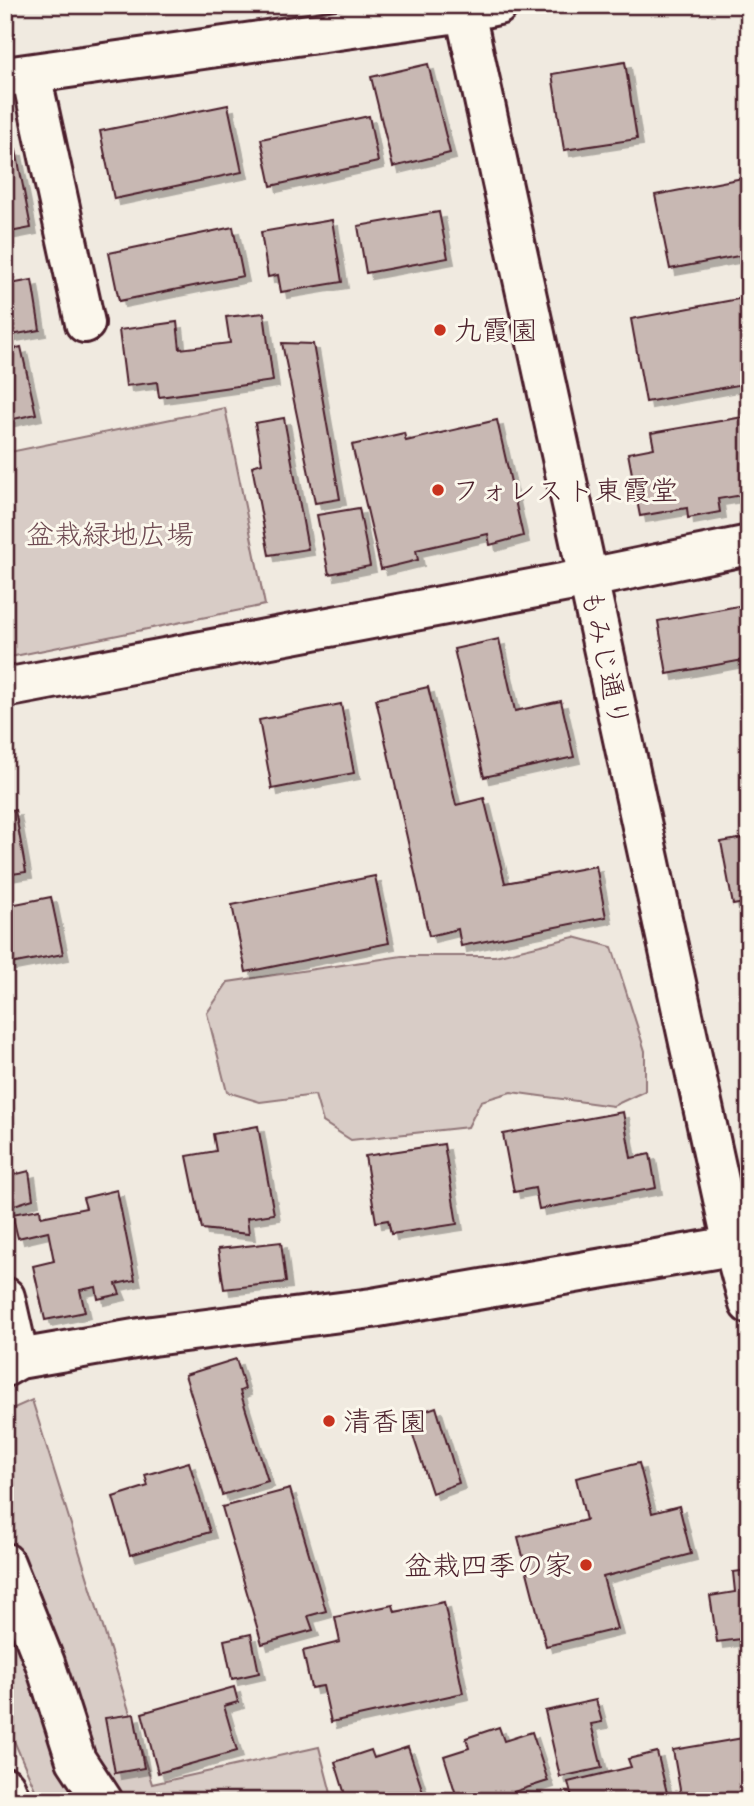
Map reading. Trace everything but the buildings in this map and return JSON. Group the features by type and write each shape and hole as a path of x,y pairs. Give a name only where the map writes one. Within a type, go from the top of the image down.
{"street":[{"path":"85,323 18,76 481,9"},
{"name":"もみじ通り","path":"481,9 589,578 741,1244 749,1304"},
{"path":"5,688 589,578 749,545"},
{"path":"5,1297 12,1363 152,1336 372,1308 741,1244"},
{"path":"5,1563 45,1663 76,1760 103,1801"},
{"path":"5,1787 11,1801"}],"green space":[{"name":"盆栽緑地広場","path":"225,408 265,605 5,658 5,453"},
{"path":"574,937 612,947 645,1051 645,1091 613,1106 511,1092 481,1101 468,1127 351,1140 323,1122 315,1095 260,1102 227,1092 207,1013 228,982 402,956 495,956"},
{"path":"32,1400 152,1784 319,1747 333,1801 40,1801 5,1720 5,1412"}],"place":[{"name":"九霞園","path":"440,330"},
{"name":"フォレスト東霞堂","path":"438,490"},
{"name":"清香園","path":"329,1421"},
{"name":"盆栽四季の家","path":"586,1565"}]}
